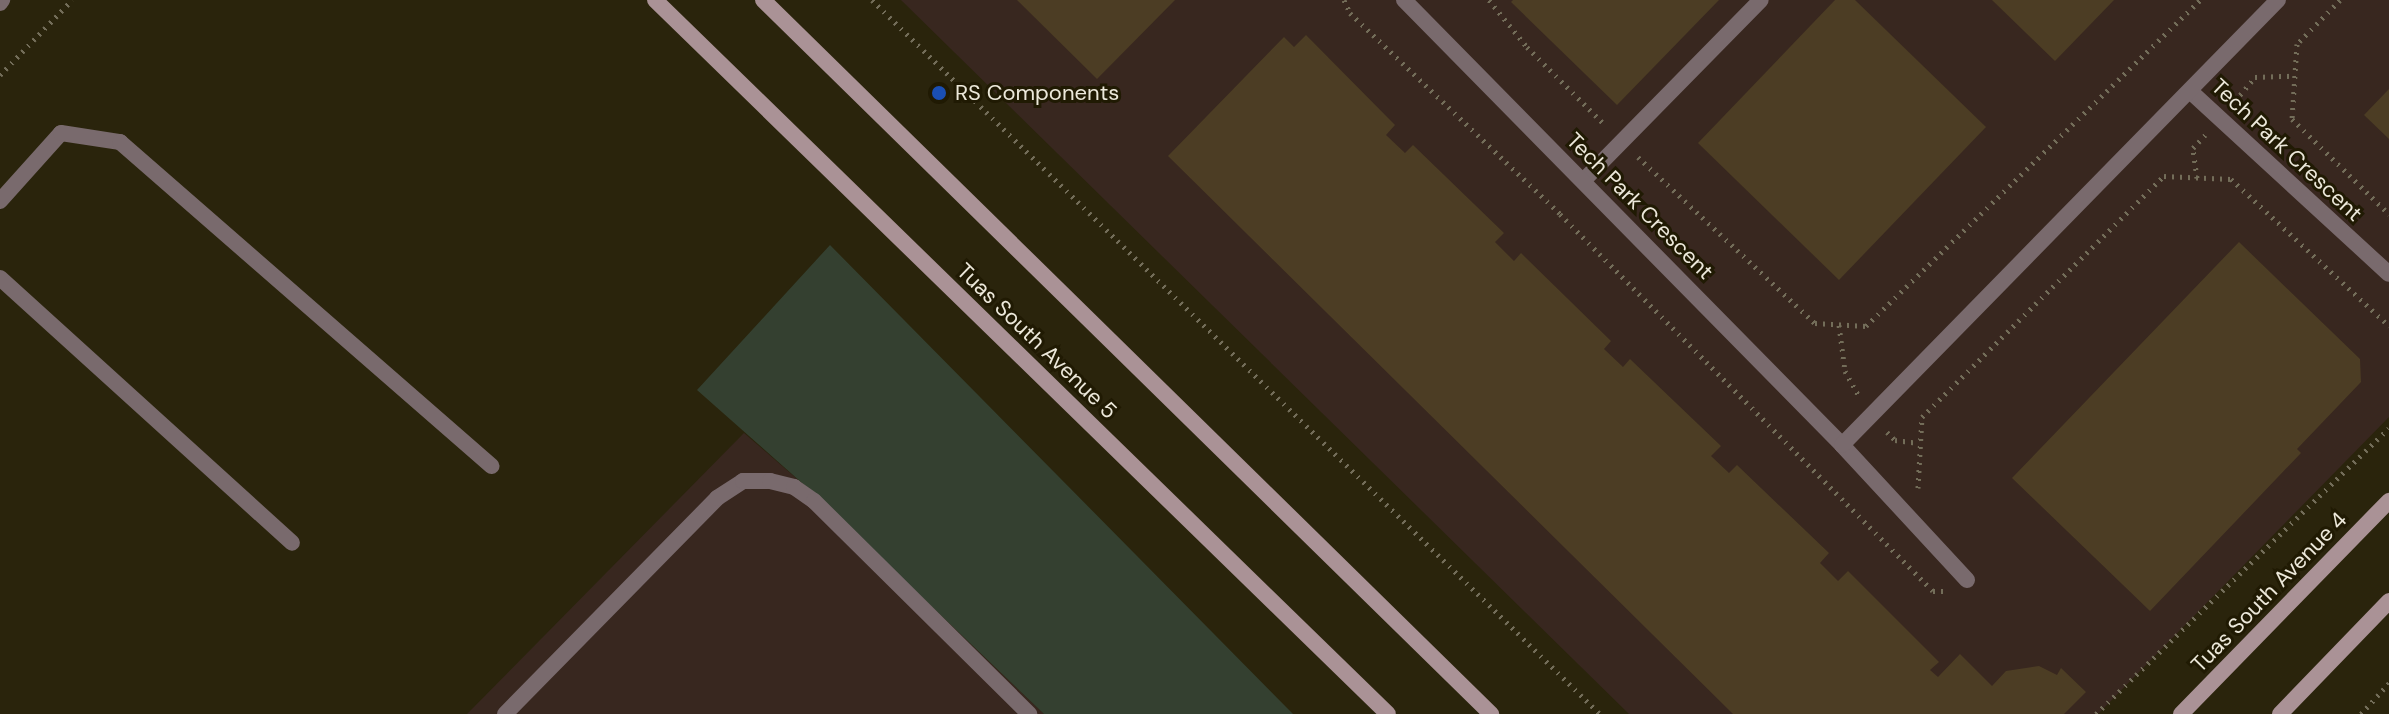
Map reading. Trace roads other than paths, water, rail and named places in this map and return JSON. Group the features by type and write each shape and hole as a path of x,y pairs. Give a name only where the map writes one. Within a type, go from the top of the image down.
{"main road":[{"name":"Tuas South Avenue 5","path":"655,0 1388,714"},
{"path":"763,0 1491,714"},
{"name":"Tuas South Avenue 4","path":"2181,714 2389,501"},
{"path":"2280,714 2389,601"}],"street":[{"name":"Tech Park Crescent","path":"1404,0 1842,445 1967,580"},
{"path":"1584,180 1761,0"},
{"name":"Tech Park Crescent","path":"1842,445 2278,0"},
{"name":"Tech Park Crescent","path":"2190,91 2389,274"},
{"path":"0,201 61,133 120,142 491,466"},
{"path":"0,278 292,543"},
{"path":"505,714 717,498 743,481 770,481 794,487 814,501 1029,714"}],"place":[{"name":"RS Components","path":"939,93"}]}
